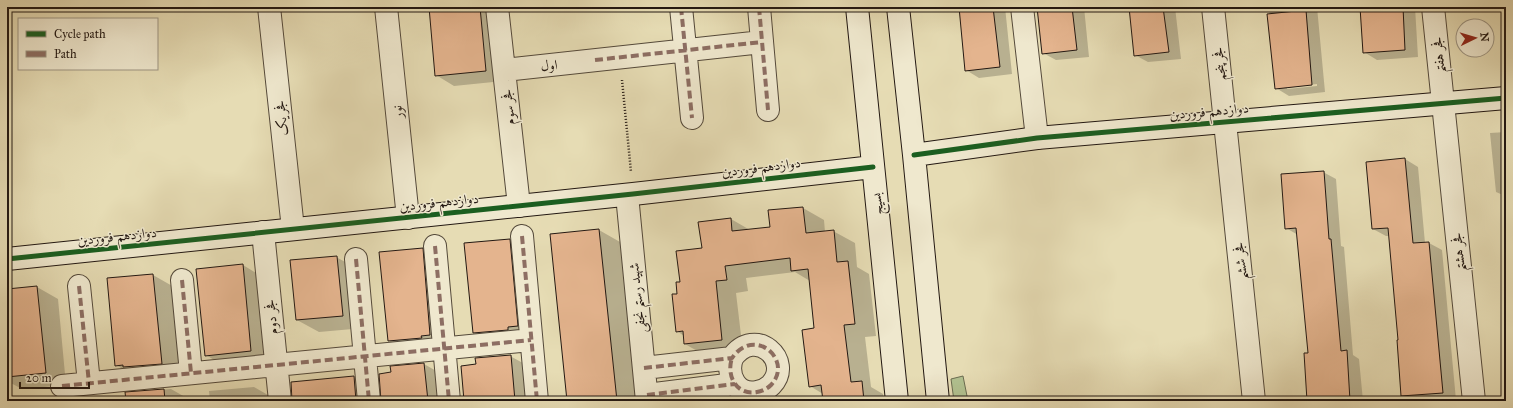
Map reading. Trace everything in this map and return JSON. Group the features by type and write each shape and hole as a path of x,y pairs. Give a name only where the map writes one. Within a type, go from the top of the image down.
{"street":[{"name":"فجر یک","path":"269,7 293,229"},
{"name":"نور","path":"386,7 408,218"},
{"name":"فجر سوم","path":"497,7 518,206"},
{"path":"681,7 692,118"},
{"path":"759,7 768,110"},
{"name":"بسیج","path":"857,7 897,401"},
{"path":"898,7 938,401"},
{"path":"1022,7 1037,138"},
{"name":"فجر پنجم","path":"1213,7 1226,121"},
{"name":"فجر هفتم","path":"1433,7 1442,102"},
{"name":"اول","path":"504,70 762,42"},
{"name":"دوازدهم فروردین","path":"914,155 1037,138 1442,102 1506,98"},
{"name":"فجر هشتم","path":"1442,102 1474,401"},
{"name":"فجر ششم","path":"1226,121 1254,401"},
{"name":"دوازدهم فروردین","path":"7,259 408,218 873,167"},
{"name":"شهید رستم نجفی","path":"630,194 647,398"},
{"name":"فجر دوم","path":"263,232 280,401"},
{"path":"522,236 537,401"},
{"path":"435,246 449,401"},
{"path":"356,259 366,355 369,401"},
{"path":"182,280 191,373"},
{"path":"80,286 89,383"},
{"path":"62,386 531,340"},
{"path":"750,344 758,344 765,347 776,358 778,366 774,382 761,392 753,393 745,391 735,384 730,373 732,358 736,351 750,344"},
{"path":"644,368 732,358"},
{"path":"647,398 735,384"}],"path":[{"path":"620,57 630,194"}],"green space":[{"path":"963,376 968,401 954,401 951,379"}],"building":[{"path":"429,7 480,7 486,71 435,76"},
{"path":"959,7 993,7 1000,67 965,71"},
{"path":"1037,7 1072,7 1077,50 1042,54"},
{"path":"1129,7 1163,7 1169,52 1134,56"},
{"path":"1360,7 1403,7 1405,50 1363,53"},
{"path":"1306,10 1312,85 1275,89 1267,14"},
{"path":"1405,158 1413,243 1429,242 1443,393 1401,396 1398,340 1388,228 1372,229 1366,162"},
{"path":"1324,171 1329,239 1331,239 1341,351 1347,350 1350,401 1307,401 1304,353 1308,353 1296,228 1285,229 1281,174"},
{"path":"803,207 806,233 834,230 837,262 848,261 855,324 844,325 851,382 862,381 864,401 823,401 821,385 809,387 802,330 814,328 808,269 791,271 790,258 725,266 727,280 716,281 722,340 684,344 683,331 676,332 672,294 677,294 676,282 680,282 676,251 702,248 698,222 731,218 732,231 770,227 768,210"},
{"path":"599,229 617,401 567,401 550,234"},
{"path":"510,239 518,326 508,327 508,330 473,333 464,243"},
{"path":"423,248 430,335 421,336 422,338 388,341 379,252"},
{"path":"337,256 343,316 296,320 290,260"},
{"path":"243,264 251,351 205,356 196,269"},
{"path":"153,274 162,364 123,367 123,365 115,366 107,278"},
{"path":"37,286 46,373 7,377 7,289"},
{"path":"511,355 515,401 464,401 461,366 476,364 475,358"},
{"path":"424,363 428,401 381,401 379,374 391,372 390,366"},
{"path":"354,376 356,401 292,401 291,382"},
{"path":"164,389 165,401 126,401 125,392"}],"marked path":[{"path":"681,7 692,118"},
{"path":"759,7 768,110"},
{"path":"595,60 762,42"},
{"path":"522,236 537,401"},
{"path":"435,246 449,401"},
{"path":"356,259 369,401"},
{"path":"182,280 191,373"},
{"path":"79,286 89,383"},
{"path":"62,386 531,340"},
{"path":"644,368 732,358 741,349 751,345 761,346 769,350 775,357 778,366 777,376 771,385 764,390 757,392 743,391 734,383 730,371 732,358"},
{"path":"647,395 735,384"}],"cycle path":[{"path":"914,155 1037,138 1506,98"},
{"path":"7,259 633,194 873,167"}]}
